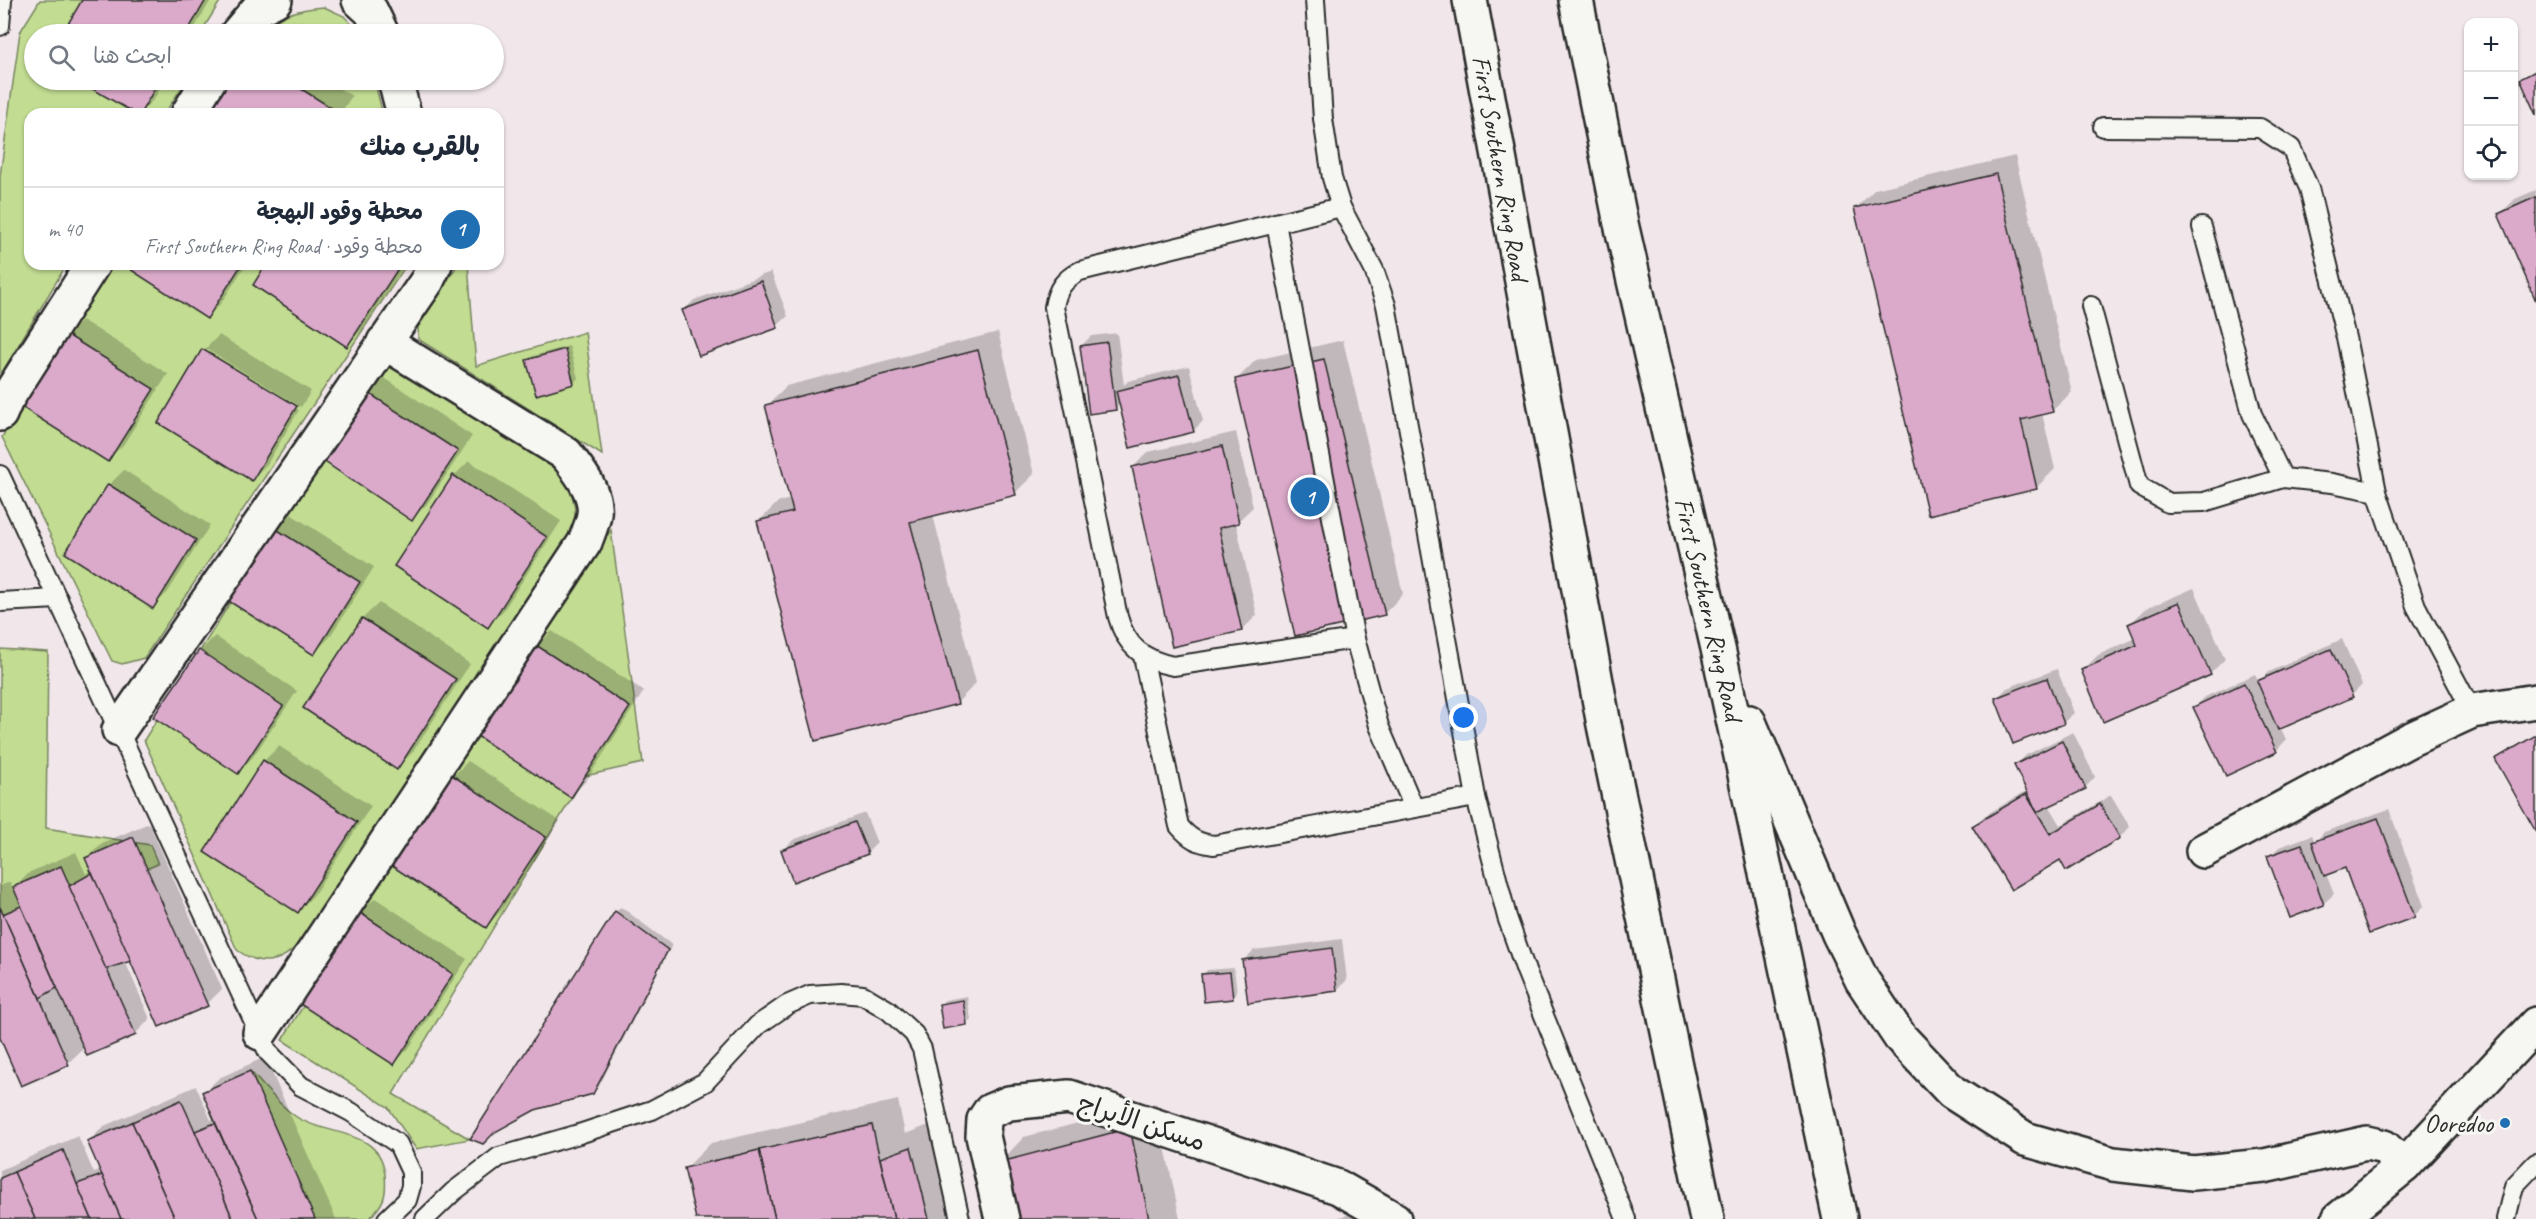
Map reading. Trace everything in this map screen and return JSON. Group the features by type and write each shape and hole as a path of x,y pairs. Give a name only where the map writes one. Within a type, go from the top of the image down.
{"main road":[{"path":"245,24 259,8 275,0"},
{"path":"359,0 371,11 377,24"},
{"name":"First Southern Ring Road","path":"1470,0 1604,725 1707,1219"},
{"name":"First Southern Ring Road","path":"1576,0 1620,219 1719,653 1840,1219"},
{"path":"192,108 203,90"},
{"path":"398,90 402,108"},
{"path":"0,414 6,400 89,270"},
{"path":"119,730 427,281 432,270"},
{"path":"260,1033 585,542 595,513 592,496 581,474 566,454 384,342"},
{"path":"1719,653 1839,934 1862,980 1900,1037 1952,1092 2025,1139 2113,1164 2193,1173 2264,1166 2367,1143 2384,1147 2404,1166"},
{"path":"2203,851 2409,740 2472,711 2536,701"},
{"path":"2338,1219 2404,1166 2536,1024"},
{"name":"مسكن الأبراج","path":"1002,1219 983,1136 984,1120 990,1111 1009,1102 1069,1097 1338,1187 1394,1219"}],"lane":[{"path":"0,26 2,0"},
{"path":"1315,0 1326,148 1341,207 1374,270 1386,304 1476,797 1507,917 1526,971 1626,1219"},
{"path":"2103,127 2260,128 2291,148 2309,188 2347,342 2378,492 2416,606 2472,711"},
{"path":"1341,207 1080,271 1069,276 1061,285 1056,295 1056,319 1118,616 1122,632 1131,646 1143,657 1173,666 1355,639"},
{"path":"1276,223 1355,639 1379,726 1414,808"},
{"path":"2202,227 2252,414 2283,478"},
{"path":"2091,306 2139,486 2168,503 2204,502 2283,478 2332,483 2378,492"},
{"path":"0,475 268,1052 301,1086 351,1112 398,1144 411,1172 411,1186 407,1200 387,1219"},
{"path":"0,602 58,599"},
{"path":"1143,657 1175,813 1179,826 1188,837 1200,844 1214,845 1476,797"},
{"path":"425,1219 453,1192 499,1157 651,1110 705,1082 758,1025 787,1005 810,995 841,993 863,995 888,1010 914,1034 922,1050 960,1219"},
{"path":"2506,1219 2514,1186 2536,1163"}],"green space":[{"path":"40,0 221,0 206,24 25,24"},
{"path":"324,7 344,16 352,24 271,24 281,17 306,9"},
{"path":"24,26 24,90 180,90 168,108 24,108 24,270 63,270 0,376 0,176 20,32"},
{"path":"224,90 377,90 381,108 212,108"},
{"path":"108,270 403,270 144,658 122,664 112,661 2,437"},
{"path":"454,270 468,270 476,366 585,332 602,455 418,339 418,327"},
{"path":"383,359 553,463 572,495 575,513 573,533 297,945 276,960 261,961 237,950 144,740"},
{"path":"611,530 643,763 585,776 393,1094 470,1139 416,1149 388,1107 282,1040 375,891"},
{"path":"0,649 48,652 46,828 150,845 158,864 0,931"},
{"path":"250,1071 295,1116 307,1123 349,1135 373,1148 381,1159 385,1174 385,1194 381,1204 369,1219 100,1219 282,1146"}],"building":[{"path":"82,0 206,0 192,24 68,24"},
{"path":"2536,71 2536,115 2520,79"},
{"path":"94,90 154,90 144,108 126,108"},
{"path":"224,90 303,90 332,108 212,108"},
{"path":"1996,174 2053,412 2021,420 2037,489 1928,515 1854,208"},
{"path":"2536,197 2536,301 2498,214"},
{"path":"131,270 238,270 207,319"},
{"path":"262,270 397,270 347,347 253,285"},
{"path":"761,281 778,328 699,356 682,310"},
{"path":"66,334 154,389 108,462 20,406"},
{"path":"1107,342 1116,410 1089,414 1080,346"},
{"path":"202,349 297,406 252,481 158,423"},
{"path":"565,349 574,384 536,395 526,360"},
{"path":"978,350 1016,495 910,522 958,704 815,741 757,521 793,512 765,405"},
{"path":"1324,359 1385,615 1295,636 1235,379"},
{"path":"1179,375 1194,432 1130,448 1116,391"},
{"path":"367,392 458,451 412,521 322,460"},
{"path":"1222,446 1239,523 1219,528 1242,631 1172,647 1132,467"},
{"path":"453,475 547,537 488,628 394,566"},
{"path":"108,484 196,540 153,609 65,553"},
{"path":"273,527 360,582 314,655 227,600"},
{"path":"2179,602 2211,675 2103,722 2081,670 2137,645 2128,624"},
{"path":"362,618 456,679 397,770 303,708"},
{"path":"536,645 630,707 571,798 477,736"},
{"path":"2331,649 2353,697 2278,730 2257,681"},
{"path":"199,650 283,706 238,774 153,717"},
{"path":"2047,678 2064,724 2013,744 1995,698"},
{"path":"2244,683 2277,752 2226,776 2193,707"},
{"path":"2536,735 2536,832 2495,759"},
{"path":"2062,741 2086,789 2037,812 2014,765"},
{"path":"263,760 357,822 298,913 204,852"},
{"path":"452,775 546,837 486,928 392,866"},
{"path":"2026,794 2050,834 2100,804 2120,838 2066,871 2060,860 2011,890 1972,826"},
{"path":"2378,818 2415,917 2369,934 2345,868 2324,876 2312,842"},
{"path":"855,822 868,854 793,882 781,850"},
{"path":"133,837 208,1006 159,1027 85,858"},
{"path":"2302,844 2324,905 2290,918 2267,856"},
{"path":"61,866 136,1035 87,1056 13,887"},
{"path":"92,873 131,961 106,969 69,886"},
{"path":"21,906 57,988 40,998 3,914"},
{"path":"0,907 69,1065 21,1086 0,1038"},
{"path":"615,911 668,950 593,1094 535,1110 495,1132 483,1144 470,1139"},
{"path":"359,912 453,974 394,1065 300,1004"},
{"path":"1332,948 1337,991 1248,1003 1242,960"},
{"path":"1230,972 1233,999 1204,1002 1201,974"},
{"path":"963,1000 967,1025 943,1029 939,1004"},
{"path":"250,1071 315,1219 258,1219 202,1092"},
{"path":"181,1100 233,1219 175,1219 132,1122"},
{"path":"132,1122 175,1219 121,1219 87,1141"},
{"path":"215,1123 258,1219 233,1219 195,1131"},
{"path":"872,1125 894,1219 775,1219 759,1150"},
{"path":"1130,1128 1149,1219 1011,1219 997,1163"},
{"path":"911,1147 929,1219 894,1219 880,1158"},
{"path":"63,1150 92,1219 35,1219 14,1172"},
{"path":"759,1150 775,1219 696,1219 684,1168"},
{"path":"14,1172 35,1219 0,1219 0,1178"},
{"path":"102,1175 121,1219 92,1219 77,1184"}],"place":[{"name":"محطة وقود البهجة","path":"1310,497"},
{"name":"Ooredoo","path":"2505,1123"}]}
